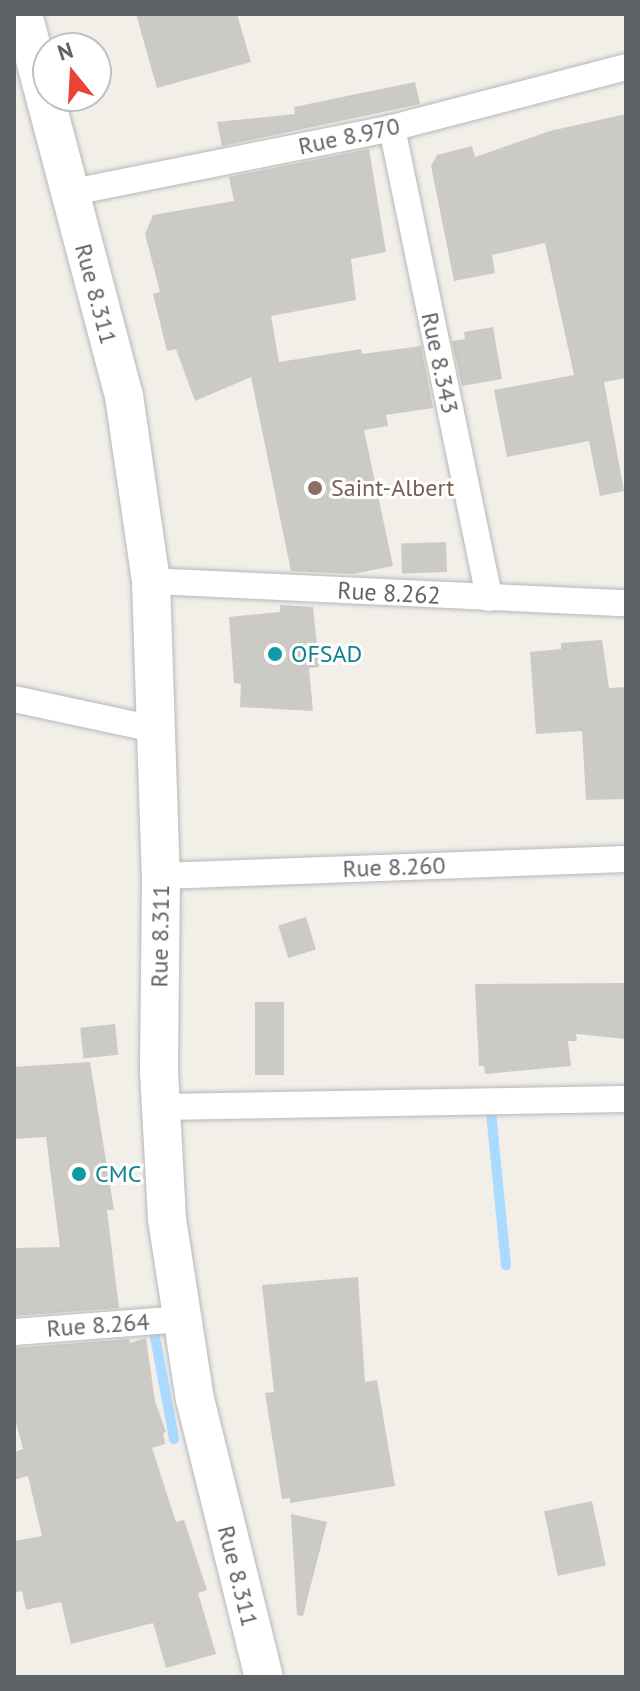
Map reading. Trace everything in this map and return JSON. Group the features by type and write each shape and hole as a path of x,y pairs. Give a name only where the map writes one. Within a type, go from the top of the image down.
{"main road":[{"name":"Rue 8.311","path":"23,14 124,396 151,581 158,730 161,1107 167,1219 182,1319 211,1467 264,1677"}],"street":[{"name":"Rue 8.970","path":"68,193 392,128 626,67"},
{"name":"Rue 8.343","path":"392,128 489,598"},
{"name":"Rue 8.262","path":"151,581 626,603"},
{"path":"14,699 158,730"},
{"name":"Rue 8.260","path":"161,876 626,859"},
{"path":"161,1107 626,1099"},
{"name":"Rue 8.264","path":"14,1332 182,1319"}],"building":[{"path":"136,14 237,14 251,62 157,88"},
{"path":"415,82 420,104 222,146 217,122 295,114 294,107"},
{"path":"626,114 626,378 604,382 624,491 600,496 589,441 507,457 494,390 574,375 545,243 492,255 495,273 454,281 431,166 437,155 472,146 475,157 550,131"},
{"path":"369,149 386,252 351,259 356,300 271,316 279,362 361,349 362,354 421,346 433,408 386,415 388,426 364,430 393,566 353,574 291,571 251,377 195,401 176,349 167,351 153,294 160,292 145,234 153,215 234,201 229,177"},
{"path":"493,327 502,379 462,386 452,341 465,339 464,332"},
{"path":"446,542 447,572 402,574 401,544"},
{"name":"OFSAD","path":"280,605 313,607 319,667 309,668 313,711 240,707 241,684 234,683 229,617 280,612"},
{"path":"602,640 609,688 626,687 626,799 586,800 582,731 536,734 530,652 561,649 561,643"},
{"path":"306,917 316,950 288,958 278,925"},
{"path":"626,983 626,1039 576,1034 577,1041 568,1041 571,1066 485,1074 484,1066 479,1066 475,984"},
{"path":"255,1002 284,1002 284,1075 255,1075"},
{"path":"115,1024 118,1055 83,1058 80,1028"},
{"name":"CMC","path":"90,1062 114,1210 107,1210 119,1308 14,1316 14,1248 60,1247 46,1137 14,1139 14,1067"},
{"path":"358,1277 365,1382 377,1380 395,1486 290,1503 290,1498 282,1499 265,1393 274,1392 262,1285"},
{"path":"146,1338 155,1401 166,1432 163,1433 165,1444 152,1448 176,1522 184,1520 207,1590 198,1593 216,1654 166,1668 153,1623 71,1644 61,1602 26,1610 22,1591 14,1593 14,1541 42,1536 28,1476 14,1480 14,1452 23,1449 14,1415 14,1348 129,1339 130,1343"},
{"path":"592,1501 606,1566 558,1576 544,1511"},
{"path":"291,1514 327,1522 303,1616 297,1615"}],"waterway":[{"path":"490,1102 506,1265"},
{"path":"155,1337 174,1439"}],"place":[{"name":"Saint-Albert","path":"315,488"},
{"name":"OFSAD","path":"275,654"},
{"name":"CMC","path":"79,1174"}]}
